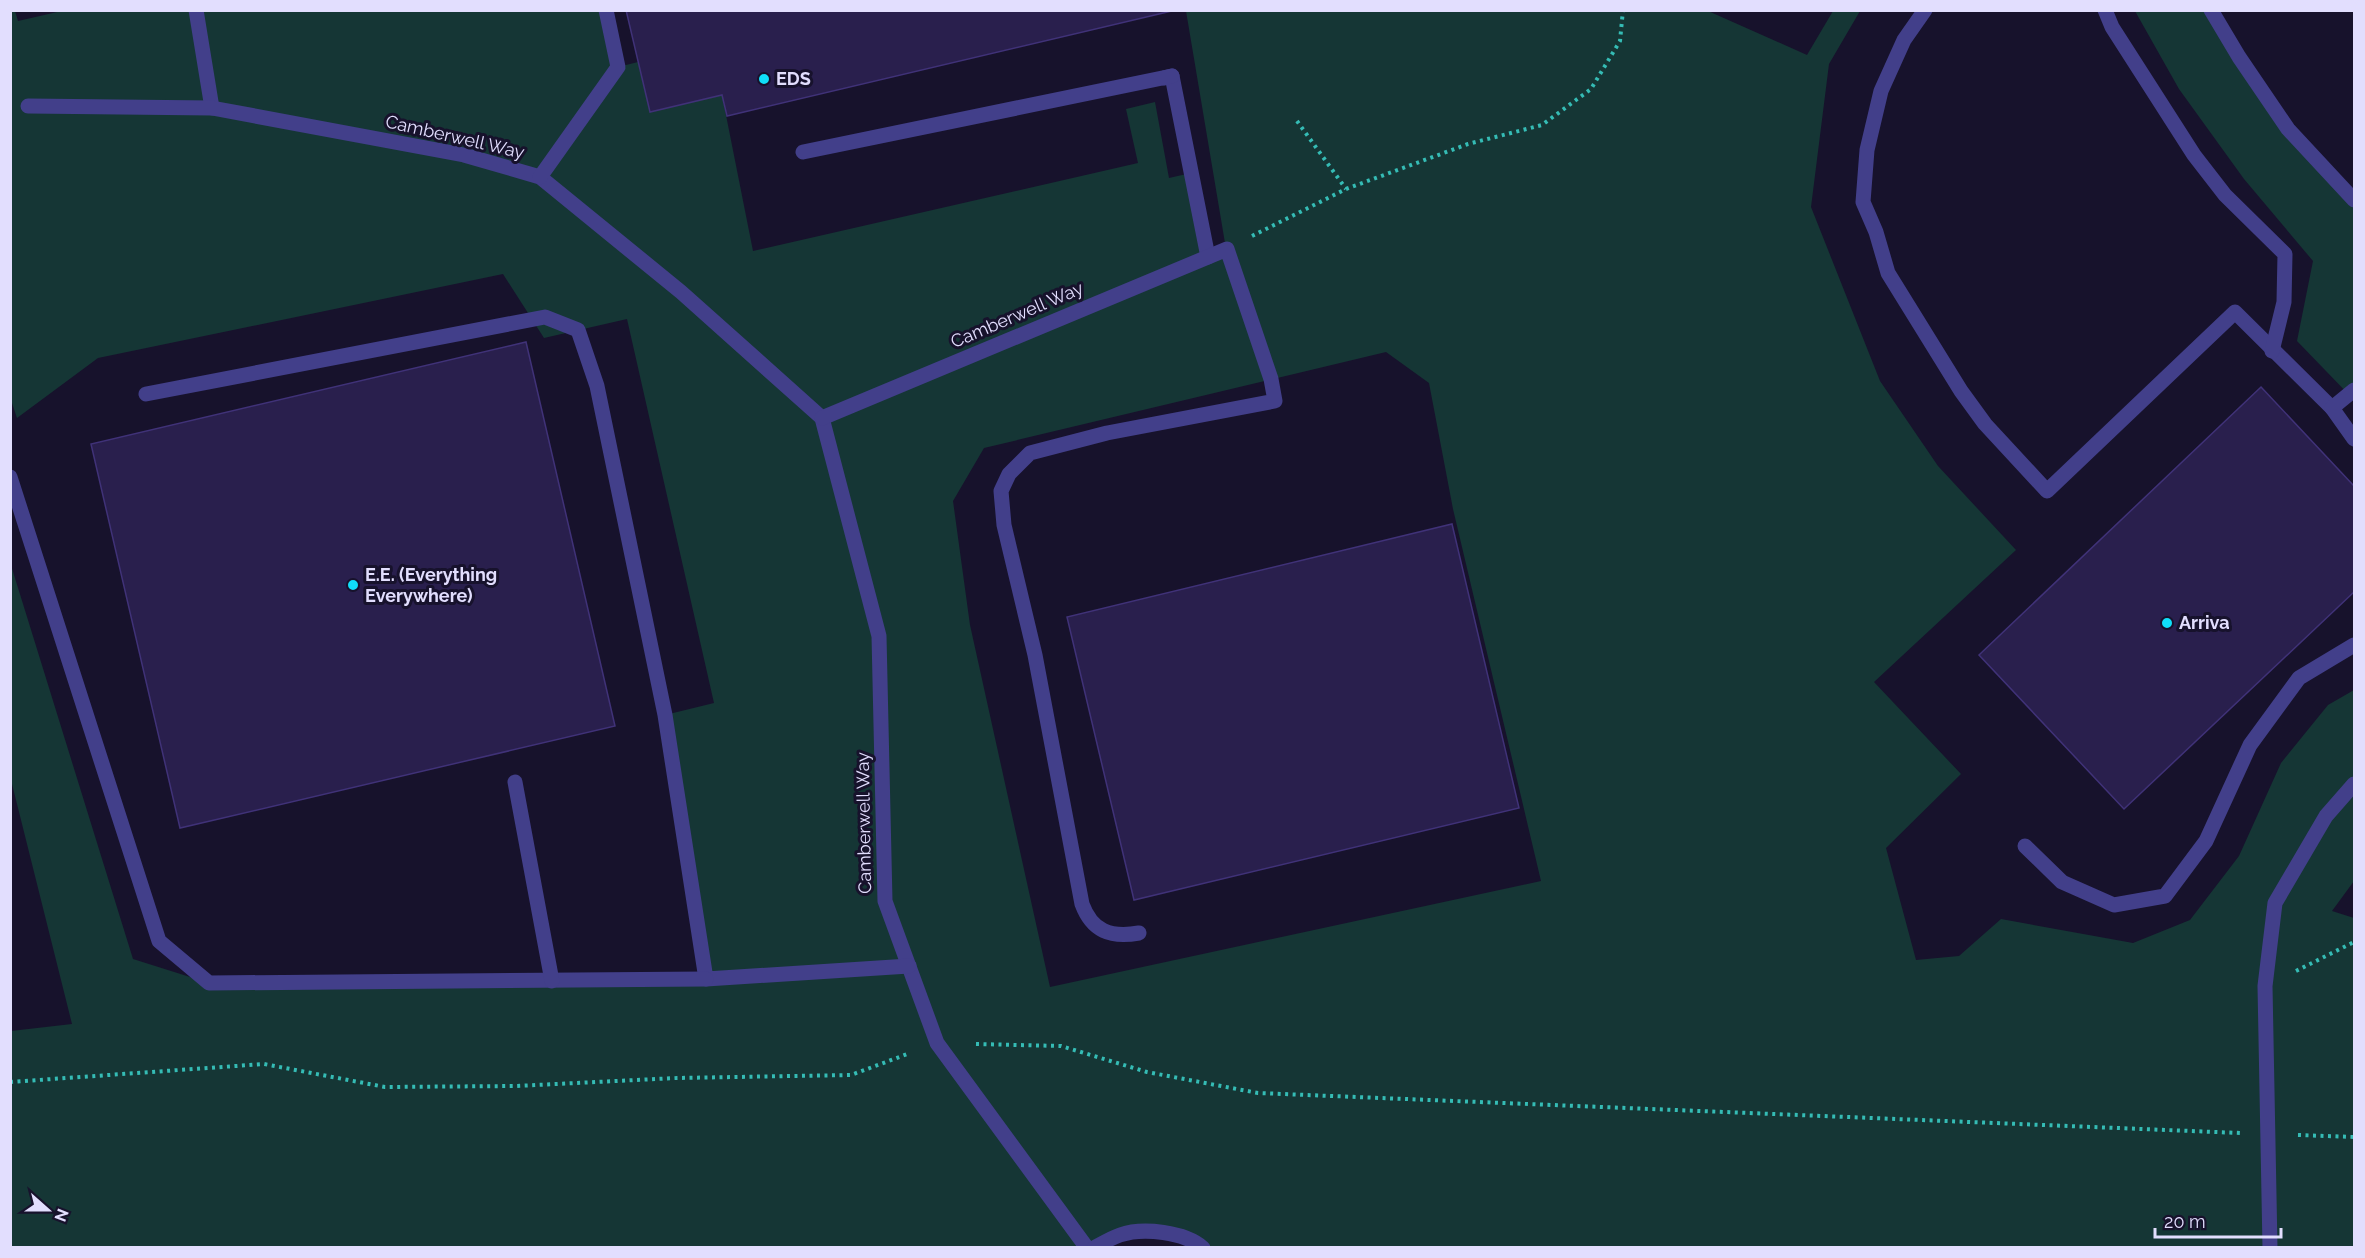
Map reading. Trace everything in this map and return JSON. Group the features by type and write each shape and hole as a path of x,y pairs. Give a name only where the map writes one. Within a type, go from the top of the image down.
{"street":[{"path":"196,10 212,108"},
{"path":"540,177 618,67 606,10"},
{"path":"1925,10 1904,39 1881,91 1867,150 1863,202 1876,232 1888,273 1961,391 1984,424 2048,491 2235,312 2332,408 2355,439"},
{"path":"2105,10 2112,27 2194,155 2225,195 2285,254 2284,302 2272,351"},
{"path":"2211,10 2239,57 2288,129 2355,200"},
{"path":"1121,89 1172,76"},
{"path":"802,152 1172,76"},
{"path":"1172,76 1208,257"},
{"name":"Camberwell Way","path":"28,106 212,108 464,155 540,177 681,291 822,418 879,636 885,901 938,1043 1087,1248"},
{"path":"1139,933 1123,936 1102,930 1088,920 1082,904 1035,655 1004,525 1001,491 1009,474 1030,453 1107,433 1275,401 1271,379 1227,249"},
{"name":"Camberwell Way","path":"822,418 1227,249"},
{"path":"146,394 545,317 578,330 597,386 665,715 706,979"},
{"path":"2332,408 2355,390"},
{"path":"10,477 159,941 209,983 706,979 909,966"},
{"path":"2025,846 2062,882 2114,905 2165,896 2206,841 2250,745 2299,678 2355,645"},
{"path":"515,782 552,981"},
{"path":"2271,1248 2265,986 2275,903 2326,816 2355,784"},
{"path":"1094,1248 1120,1235 1137,1231 1171,1233 1203,1248"}],"path":[{"path":"1227,249 1346,189 1468,144 1542,125 1591,89 1620,41 1623,10"},
{"path":"1297,121 1346,189"},
{"path":"2265,986 2355,942"},
{"path":"10,1082 264,1064 385,1087 516,1086 677,1078 851,1075 938,1043 1061,1046 1147,1072 1258,1093 2355,1137"}],"green space":[{"path":"66,10 606,11 618,67 638,62 650,112 722,95 753,251 1138,163 1126,109 1155,102 1169,178 1191,173 1208,256 1226,249 1186,11 1708,11 1807,55 1833,11 1860,11 1829,64 1811,207 1880,381 1938,466 2016,550 1874,682 1961,774 1886,848 1916,960 1959,956 2001,919 2133,943 2190,920 2239,856 2281,763 2328,705 2354,690 2354,881 2332,911 2354,918 2354,1247 1203,1248 1137,1231 1095,1248 11,1247 11,1031 72,1024 11,780 10,562 133,959 209,983 706,979 665,715 714,703 627,319 544,338 503,274 98,358 17,418 10,397 11,11 15,11 18,21","holes":["1386,352 1429,383 1453,509 1541,881 1050,987 970,625 953,501 984,448"]},
{"path":"2135,11 2211,11 2239,57 2354,200 2354,400 2297,341 2313,261 2244,179 2179,89"}],"building":[{"name":"EDS","path":"626,10 1176,10 727,116 722,95 650,112"},
{"name":"E.E. (Everything Everywhere)","path":"526,342 615,726 180,828 91,444"},
{"name":"Arriva","path":"2261,387 2354,486 2354,592 2124,809 1979,655"},
{"path":"1452,524 1519,808 1134,900 1067,617"}],"place":[{"name":"EDS","path":"764,79"},
{"name":"E.E. (Everything Everywhere)","path":"353,585"},
{"name":"Arriva","path":"2167,623"}]}
